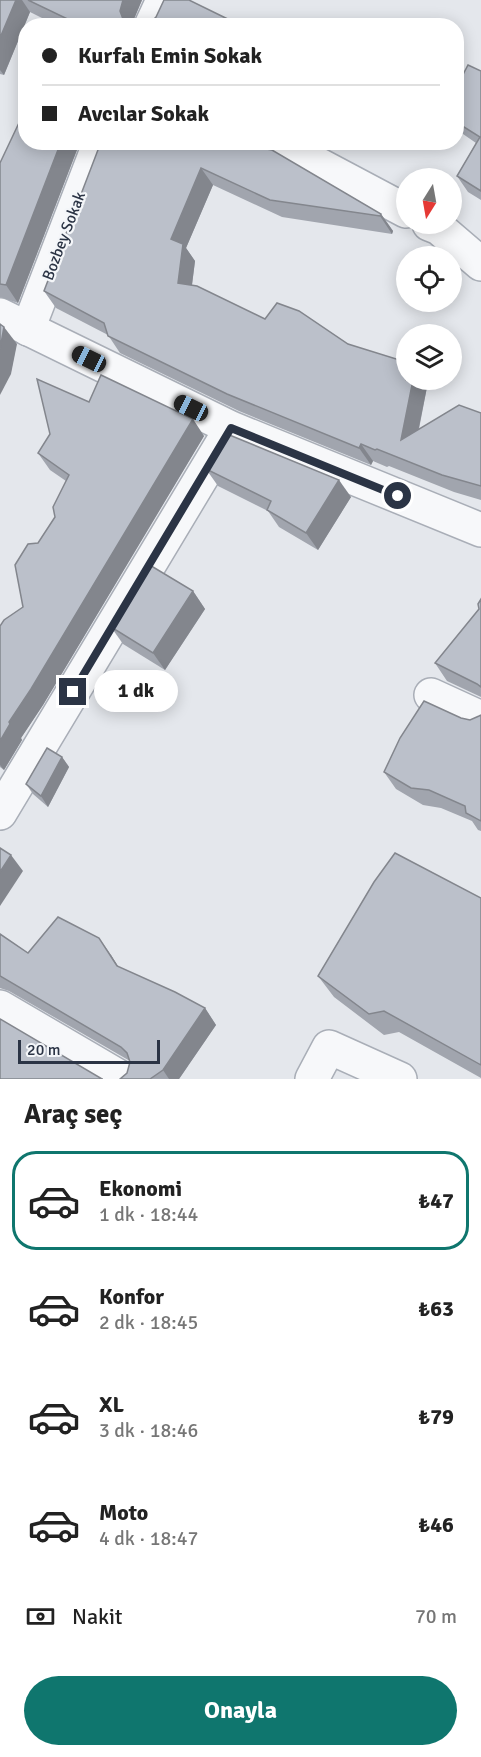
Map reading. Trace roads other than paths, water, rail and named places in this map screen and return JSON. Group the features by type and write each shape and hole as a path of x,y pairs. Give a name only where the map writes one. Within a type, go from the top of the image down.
{"street":[{"path":"155,18 163,0"},
{"name":"Bozbey Sokak","path":"14,322 96,150"},
{"path":"290,150 396,206"},
{"path":"446,234 481,264"},
{"path":"14,322 231,428 481,530"},
{"path":"0,813 231,428"},
{"path":"431,695 481,718"},
{"path":"0,1007 123,1079"},
{"path":"312,1079 329,1047 399,1079"}]}
